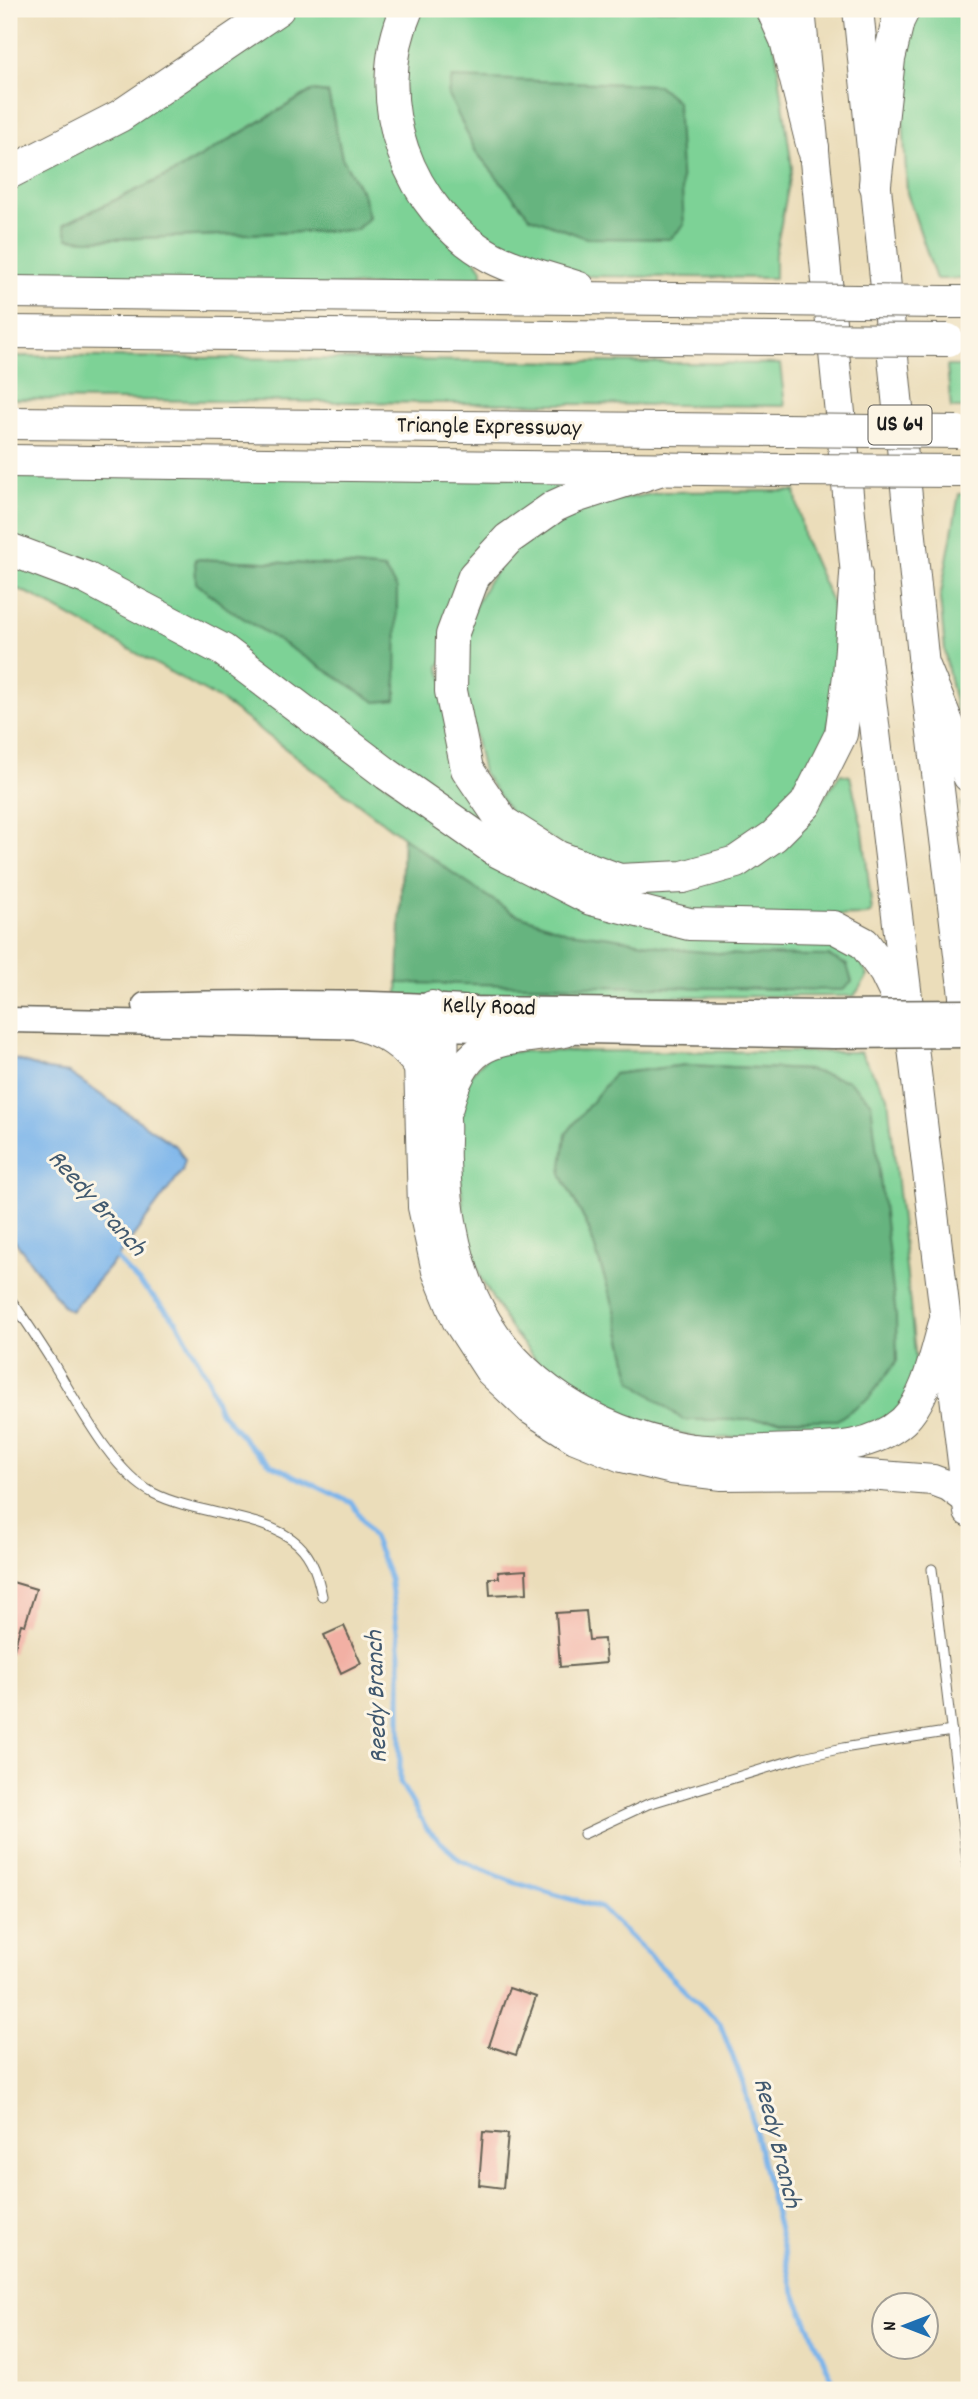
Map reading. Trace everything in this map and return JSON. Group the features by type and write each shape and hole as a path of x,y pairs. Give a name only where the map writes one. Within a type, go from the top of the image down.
{"highway":[{"path":"9,173 120,116 278,9"},
{"path":"407,9 395,49 392,75 393,116 414,180 436,211 465,239 492,257 526,272 611,298"},
{"path":"772,9 786,40 813,148"},
{"name":"US 64","path":"800,9 856,575 969,1506"},
{"name":"US 64","path":"858,9 924,666 968,998 969,1036"},
{"path":"875,184 889,58 898,21 904,9"},
{"path":"9,292 957,302"},
{"path":"9,332 959,340"},
{"name":"Triangle Expressway","path":"9,423 963,432"},
{"path":"9,461 965,471"},
{"path":"665,468 575,496 555,506 508,539 474,576 452,635 451,691 467,769 503,822 558,857 619,880 683,877 736,862 774,836 806,804 841,733 849,676 856,575"},
{"path":"9,549 86,578 223,650 387,774 497,851 591,899 689,924 834,927 864,943 885,972 909,1021"},
{"path":"924,666 969,776"},
{"path":"431,1019 419,1067 423,1207 437,1271 457,1320 490,1371 530,1409 575,1438 622,1457 672,1469 722,1475 855,1474 933,1480 949,1486 969,1506"},
{"path":"431,1019 445,1118 447,1201 457,1251 469,1287 488,1324 521,1365 572,1407 603,1423 657,1442 696,1449 821,1449 858,1444 881,1436 904,1420 917,1401 945,1319"},
{"path":"361,1026 393,1039 408,1052 419,1067"},
{"path":"445,1118 460,1072 474,1054 510,1038 565,1032"}],"main road":[{"name":"Kelly Road","path":"9,1007 257,1002 565,1032 832,1024 968,998"},
{"name":"Kelly Road","path":"9,1020 361,1026 431,1019 476,1009 832,1024 969,1036"}],"lane":[{"path":"9,1297 53,1362 91,1428 134,1480 169,1500 282,1533 298,1544 309,1558 317,1574 323,1597"},
{"path":"932,1569 969,1877"},
{"path":"584,1834 648,1804 803,1757 952,1731"}],"green space":[{"path":"294,9 395,9 383,124 482,269 482,279 385,286 9,283 9,184 189,83","holes":["311,91 328,93 342,158 363,194 369,217 356,230 86,240 68,238 64,224 173,173"]},
{"path":"417,9 762,9 776,52 792,168 775,254 775,278 587,276 534,266 446,210 403,123 405,38"},
{"path":"913,9 969,9 969,279 936,279 907,193 901,80"},
{"path":"452,78 658,85 677,101 684,225 670,239 586,238 530,217 476,152 448,94"},
{"path":"312,91 328,93 342,158 363,194 369,218 356,230 86,240 68,238 64,224 173,173"},
{"path":"9,356 780,364 785,406 9,399"},
{"path":"947,366 969,366 969,408 951,408"},
{"path":"9,472 572,477 573,488 515,519 439,667 501,843 405,771 9,537","holes":["196,559 356,566 384,570"]},
{"path":"795,491 804,539 831,600 836,625 838,674 823,759 769,830 682,869 586,862 511,813 483,773 460,668 468,619 489,580 526,536 561,516 604,502 664,492"},
{"path":"959,494 969,494 969,752 961,732 946,660 940,599"},
{"path":"195,559 384,569 397,589 396,700 376,702 227,608 196,583"},
{"path":"9,560 113,603 219,664 507,870 829,940 856,951 868,976 854,996 398,997 403,837 222,701 32,595 9,586"},
{"path":"840,774 850,776 863,831 872,912 866,915 736,917 635,901 637,891 805,826"},
{"path":"961,803 969,805 969,871"},
{"path":"403,837 513,913 567,932 682,950 741,955 829,956 847,965 852,982 843,990 398,983"},
{"path":"524,1051 860,1052 888,1097 916,1362 909,1394 891,1417 861,1433 699,1439 591,1407 544,1370 510,1328 481,1279 465,1229 458,1153 459,1106 471,1074 490,1054","holes":["685,1065 809,1070 632,1381 615,1310 588,1227 561,1174 589,1107 614,1074"]},
{"path":"685,1065 809,1070 849,1081 871,1102 896,1316 897,1361 869,1398 837,1420 683,1420 632,1381 615,1310 588,1227 561,1174 566,1134 614,1074"}],"water":[{"path":"9,1057 47,1070 69,1073 177,1147 185,1160 182,1171 116,1259 71,1311 64,1307 9,1233"}],"building":[{"path":"526,1570 527,1593 490,1595 489,1578 499,1578 498,1572"},
{"path":"9,1581 36,1589 25,1625 21,1624 13,1653 9,1652"},
{"path":"586,1611 589,1640 604,1639 606,1663 560,1667 556,1613"},
{"path":"344,1626 361,1663 341,1673 324,1635"},
{"path":"509,1988 536,1997 516,2055 489,2046"},
{"path":"483,2132 508,2134 503,2188 479,2185"}],"waterway":[{"name":"Reedy Branch","path":"113,1255 177,1322 207,1376 219,1410 251,1447 272,1465 352,1503 373,1537 390,1578 400,1654 400,1782 427,1829 460,1860 513,1882 601,1908 720,2024 744,2086 794,2292 832,2379 834,2390"}]}
